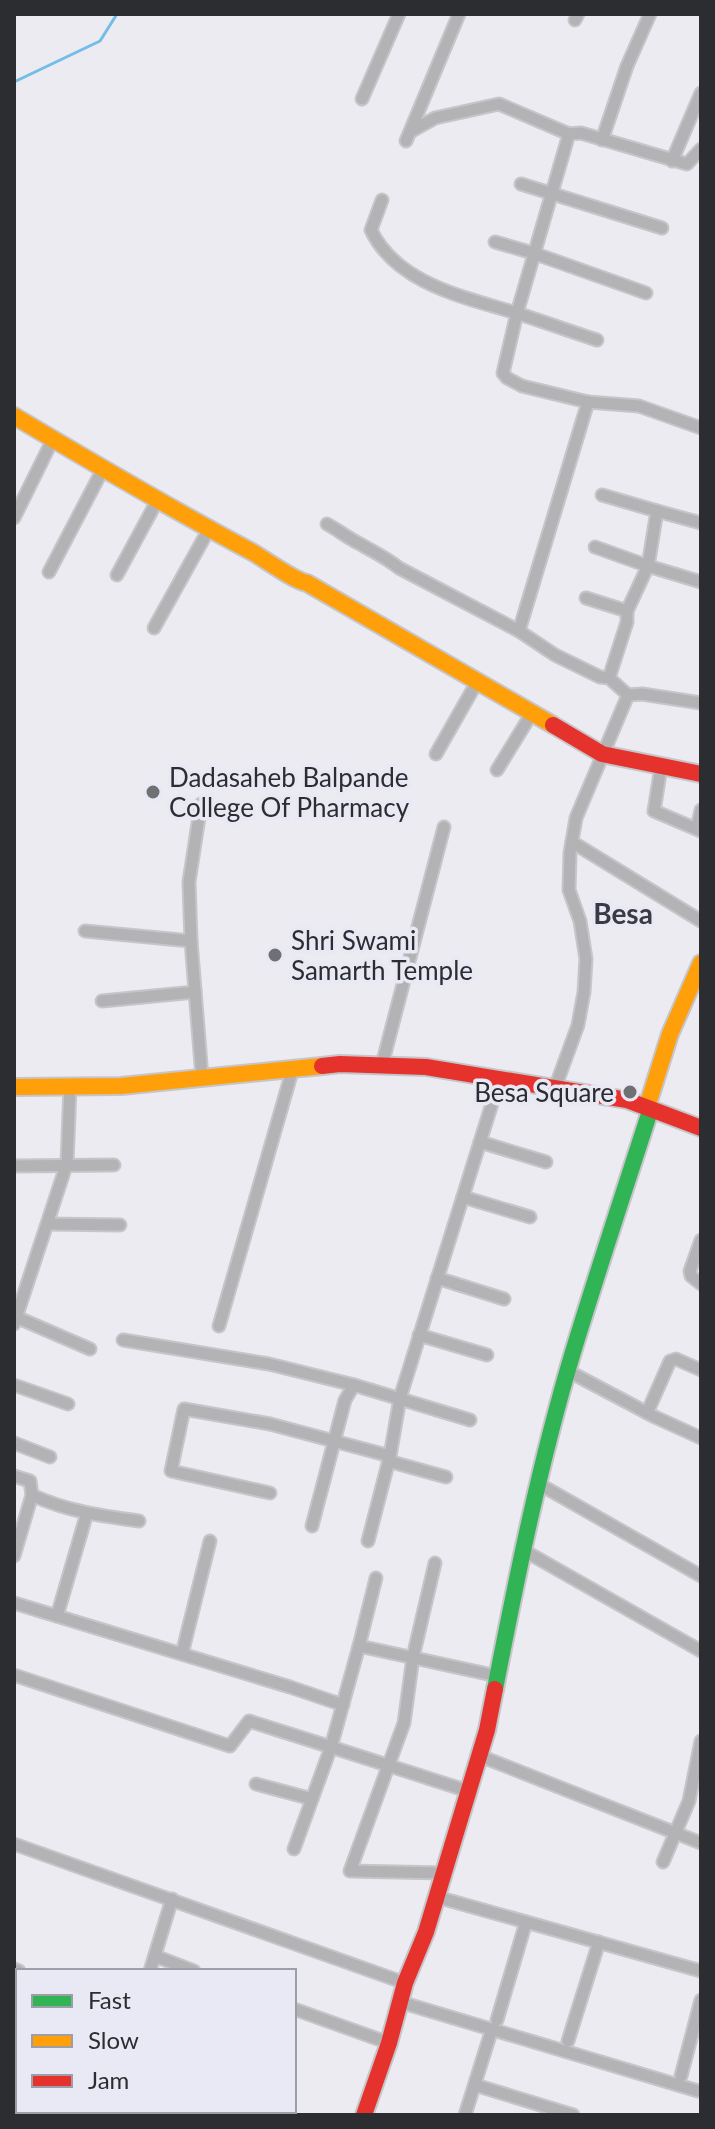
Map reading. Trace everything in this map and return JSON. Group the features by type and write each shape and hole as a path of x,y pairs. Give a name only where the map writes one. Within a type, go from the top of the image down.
{"street":[{"path":"362,99 399,14"},
{"path":"459,14 408,136 435,118 499,104 569,134 581,133 672,161 687,164 701,149"},
{"path":"602,140 627,66 650,14"},
{"path":"672,161 701,93"},
{"path":"569,134 533,253 503,373 522,386 588,402 639,406 701,428"},
{"path":"521,184 662,228"},
{"path":"382,200 371,230 376,242 393,261 450,293 597,340"},
{"path":"495,242 646,293"},
{"path":"519,631 588,402"},
{"path":"14,416 157,501 275,565 300,582 307,583 602,754 701,774"},
{"path":"14,518 53,439"},
{"path":"49,572 103,469"},
{"path":"602,495 701,523"},
{"path":"117,575 157,501"},
{"path":"609,678 627,622 627,611 648,566 657,511"},
{"path":"327,524 386,557 399,568 519,631 555,655 600,677 609,678 628,695 642,694 701,703"},
{"path":"154,628 209,529"},
{"path":"595,547 701,582"},
{"path":"586,598 627,611"},
{"path":"436,754 477,682"},
{"path":"555,1088 578,1025 584,992 586,959 580,921 569,890 576,818 628,695"},
{"path":"497,770 532,713"},
{"path":"661,767 654,811 699,830 701,810"},
{"path":"201,804 189,882 202,1077"},
{"path":"382,1065 444,827"},
{"path":"572,842 701,921"},
{"path":"85,931 191,941"},
{"path":"364,2115 389,2043 405,1983 426,1932 480,1756 523,1550 568,1371 649,1108 655,1074 701,963"},
{"path":"102,1001 195,992"},
{"path":"14,1087 121,1086 340,1064 426,1067 627,1100 701,1128"},
{"path":"219,1326 293,1068"},
{"path":"368,1541 400,1398 500,1078"},
{"path":"70,1087 67,1166 15,1320 90,1349"},
{"path":"480,1142 546,1162"},
{"path":"14,1166 114,1165"},
{"path":"463,1197 530,1217"},
{"path":"48,1224 120,1225"},
{"path":"701,1240 690,1271 691,1276 701,1284"},
{"path":"437,1278 504,1299"},
{"path":"419,1335 487,1355"},
{"path":"123,1340 269,1364 354,1385 470,1420"},
{"path":"647,1413 670,1361 676,1359 701,1370"},
{"path":"568,1371 701,1438"},
{"path":"14,1385 68,1404"},
{"path":"312,1526 345,1400 354,1385"},
{"path":"270,1493 171,1471 184,1409 270,1424 446,1477"},
{"path":"14,1443 50,1457"},
{"path":"14,1476 30,1481 32,1495 14,1556"},
{"path":"539,1484 701,1576"},
{"path":"32,1495 53,1505 139,1521"},
{"path":"57,1616 87,1513"},
{"path":"182,1654 210,1541"},
{"path":"523,1550 701,1651"},
{"path":"435,1563 413,1657 404,1723 350,1871 444,1873"},
{"path":"294,1849 331,1747 376,1578"},
{"path":"14,1603 343,1705"},
{"path":"359,1646 497,1676"},
{"path":"14,1675 230,1746 249,1721 468,1791"},
{"path":"663,1862 689,1801 701,1741"},
{"path":"480,1756 701,1843"},
{"path":"256,1784 312,1799"},
{"path":"14,1844 405,1983"},
{"path":"437,1897 701,1971"},
{"path":"151,1969 172,1899"},
{"path":"465,2115 526,1922"},
{"path":"568,2041 599,1942"},
{"path":"155,1956 189,1969"},
{"path":"681,2076 701,2000"},
{"path":"400,2002 495,2024 698,2091"},
{"path":"296,2010 389,2043"},
{"path":"687,2050 701,2054"},
{"path":"475,2085 573,2115"}],"waterway":[{"path":"14,82 100,41 117,14"}],"traffic: fast":[{"path":"495,1689 530,1519 561,1393 651,1108"}],"traffic: slow":[{"path":"14,416 553,725"},
{"path":"647,1107 670,1034 701,963"},
{"path":"14,1087 121,1086 322,1066"}],"traffic: jam":[{"path":"553,725 602,754 701,774"},
{"path":"322,1066 426,1067 627,1100 701,1128"},
{"path":"364,2115 389,2043 405,1983 426,1932 487,1730 495,1689"}],"place":[{"name":"Dadasaheb Balpande College Of Pharmacy","path":"153,792"},
{"name":"Shri Swami Samarth Temple","path":"275,955"},
{"name":"Besa Square","path":"630,1092"}],"district":[{"name":"Besa","path":"623,913"}]}
